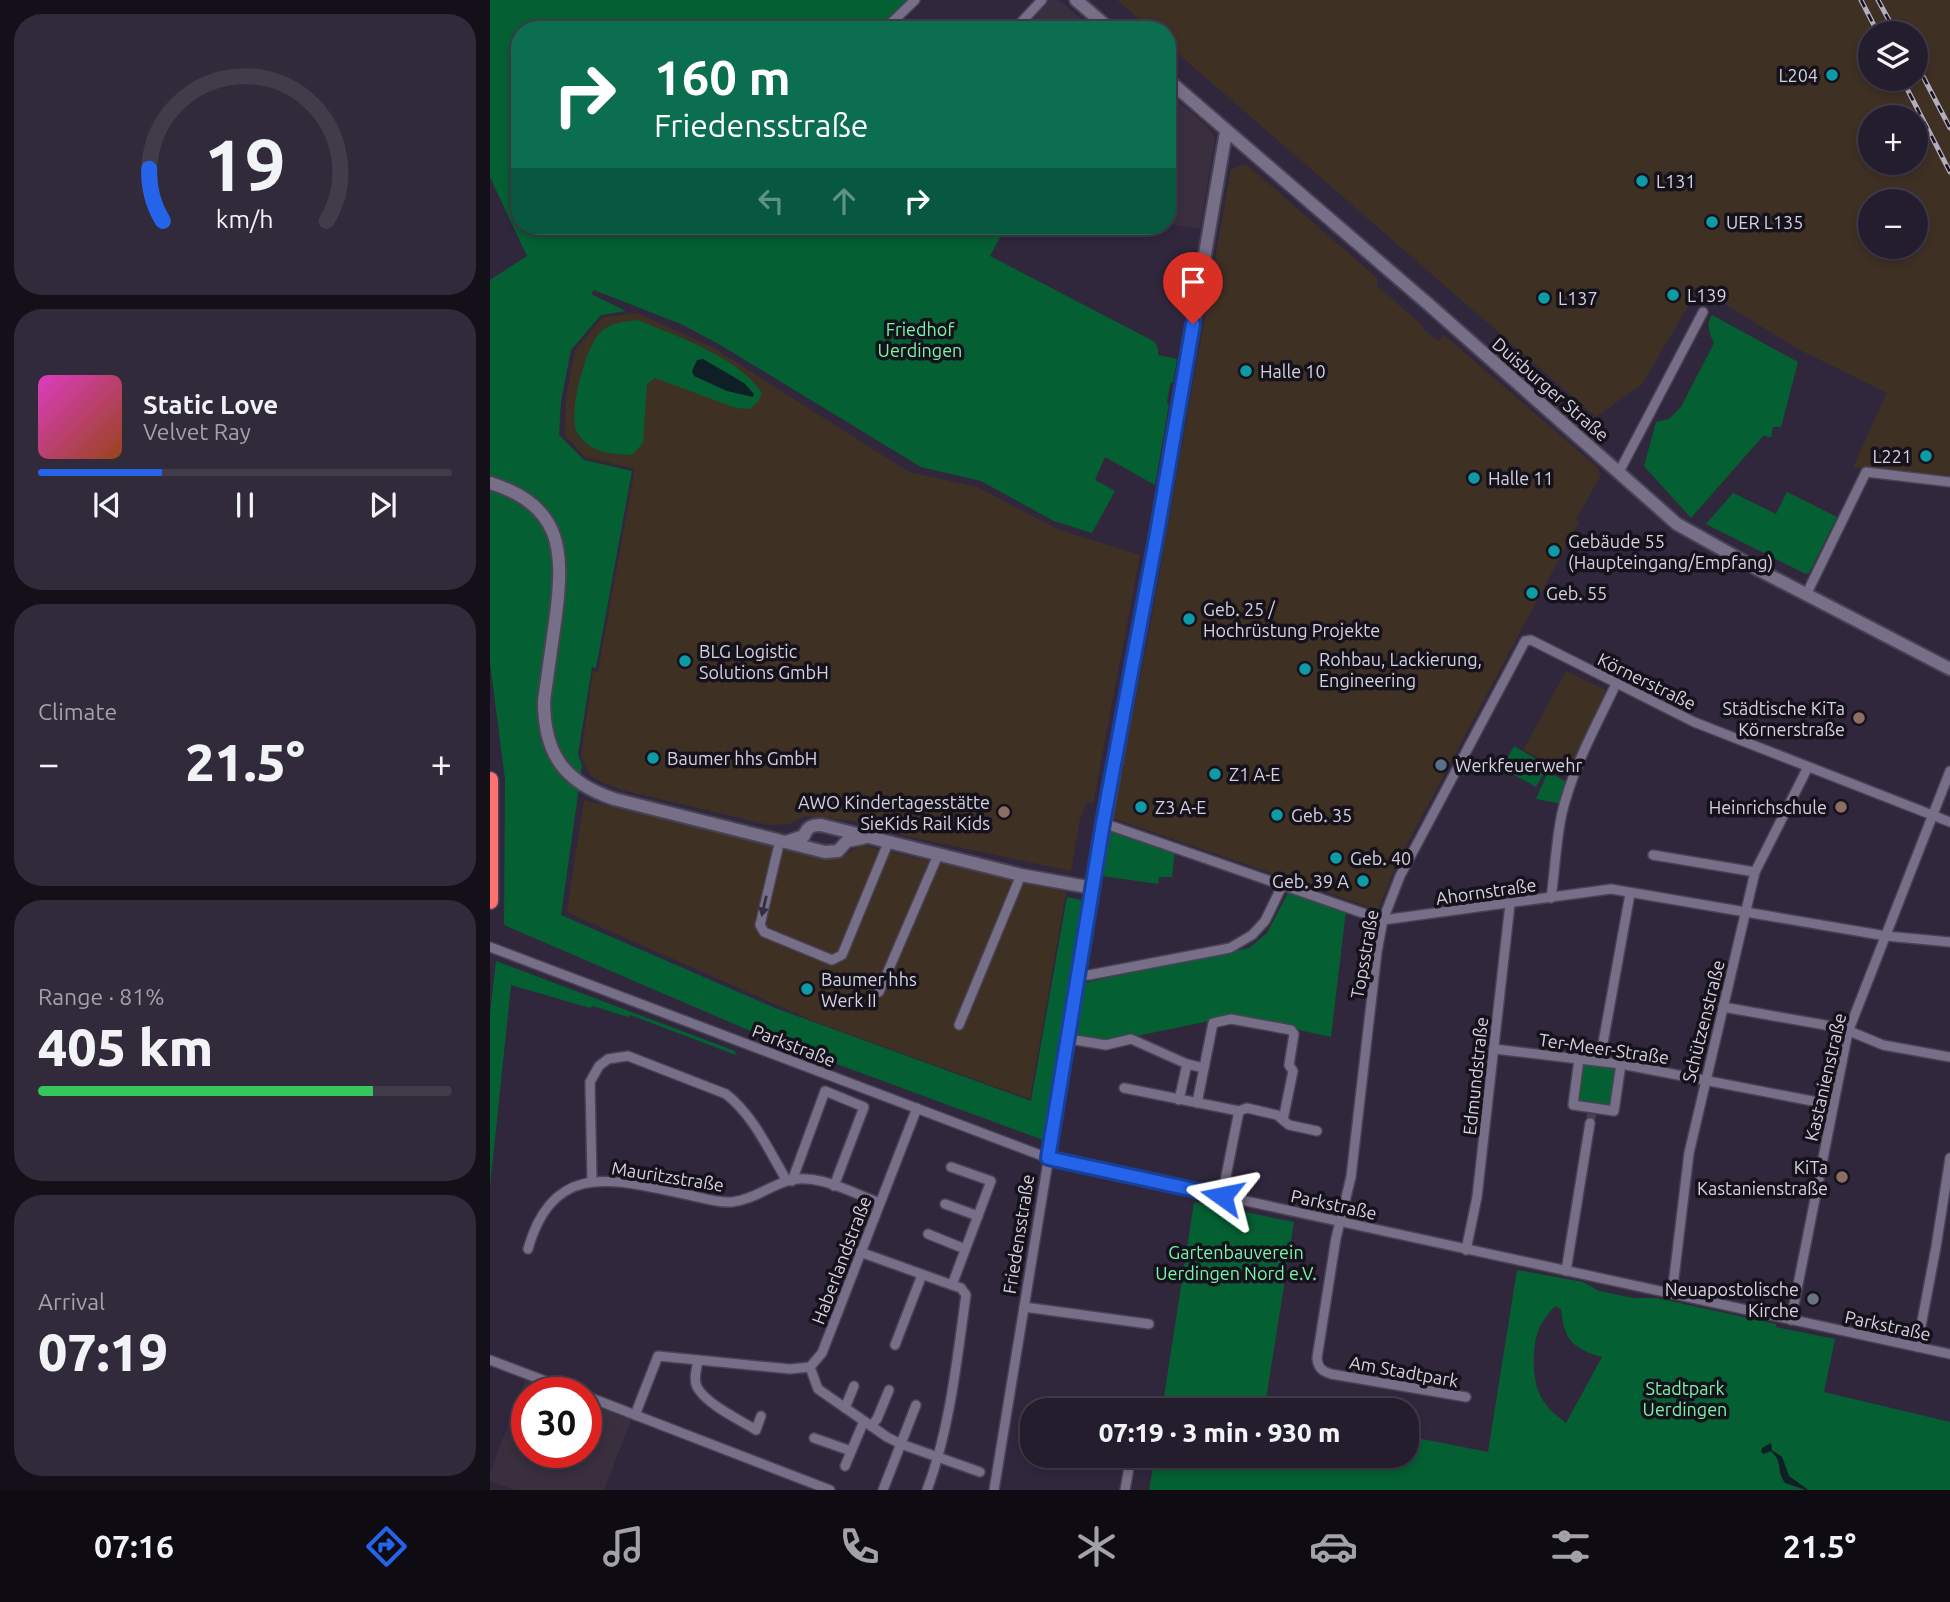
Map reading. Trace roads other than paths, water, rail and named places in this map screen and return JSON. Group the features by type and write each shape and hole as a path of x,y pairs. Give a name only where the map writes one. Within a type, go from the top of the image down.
{"highway":[{"path":"490,780 490,901"}],"main road":[{"path":"1076,0 1100,21"},
{"name":"Duisburger Straße","path":"1176,87 1427,303 1677,524 1950,669"},
{"name":"Friedensstraße","path":"1093,888 1156,544 1226,132"},
{"path":"490,483 518,494 532,504 542,514 557,542 560,582 544,716 550,746 565,772 593,792 614,799 783,841 806,842 825,852 838,851 847,841 866,838"},
{"path":"806,842 808,828 813,825 838,829 1021,875 1093,888"},
{"path":"838,829 842,838 838,851"}],"street":[{"path":"893,21 915,0"},
{"path":"1022,21 1042,0"},
{"path":"1619,472 1703,312"},
{"path":"1806,594 1866,472 1950,482"},
{"name":"Körnerstraße","path":"1528,639 1694,722 1950,822"},
{"name":"Topsstraße","path":"1340,1222 1351,1177 1383,920 1400,876 1528,639"},
{"path":"1551,898 1562,815 1570,785 1616,684"},
{"name":"Schützenstraße","path":"1672,1294 1689,1153 1755,872 1808,767"},
{"name":"Kastanienstraße","path":"1791,1320 1848,1032 1950,771"},
{"name":"Ahornstraße","path":"1103,823 1383,920 1611,889 1886,936 1950,943"},
{"path":"783,841 760,925 764,932 832,960 842,955 888,843"},
{"path":"879,992 938,855"},
{"path":"1653,855 1755,872"},
{"path":"960,1025 1021,875"},
{"path":"1078,975 1230,948 1252,935 1265,920 1282,886"},
{"name":"Friedensstraße","path":"994,1490 1093,888"},
{"path":"1602,1052 1630,894"},
{"name":"Edmundstraße","path":"1465,1250 1477,1197 1510,904"},
{"name":"Parkstraße","path":"490,947 1048,1158 1950,1354"},
{"path":"1723,1007 1842,1028 1883,1045 1950,1057"},
{"path":"1197,1103 1213,1023 1231,1019 1291,1030 1294,1040 1289,1065 1293,1071 1283,1120"},
{"path":"1069,1039 1105,1045 1131,1040 1187,1064 1204,1068"},
{"name":"Ter-Meer-Straße","path":"1494,1049 1580,1059 1602,1052 1621,1064 1833,1105"},
{"path":"592,1181 590,1082 599,1066 618,1056 640,1060 726,1094 749,1116 790,1181"},
{"path":"1580,1059 1573,1105 1592,1110 1614,1111 1621,1064"},
{"path":"1179,1100 1187,1064"},
{"path":"1124,1088 1240,1111 1247,1108 1277,1115 1289,1125 1317,1131"},
{"path":"790,1181 825,1091 864,1107 834,1186"},
{"name":"Haberlandstraße","path":"810,1367 822,1353 917,1108"},
{"path":"1222,1196 1240,1111"},
{"path":"1566,1271 1590,1123"},
{"path":"1917,1347 1950,1158"},
{"path":"951,1167 990,1181 952,1285"},
{"path":"790,1181 805,1178 880,1203"},
{"name":"Mauritzstraße","path":"528,1250 535,1225 545,1210 558,1196 592,1181 614,1180 732,1202 760,1195 790,1181"},
{"path":"945,1204 978,1216"},
{"name":"Am Stadtpark","path":"1340,1222 1318,1365 1322,1371 1466,1397"},
{"path":"928,1234 965,1249"},
{"path":"860,1252 961,1288 966,1295 957,1360 938,1456 928,1490"},
{"path":"895,1345 922,1275"},
{"name":"Friedensstraße","path":"1024,1307 1149,1324"},
{"path":"635,1415 658,1356 790,1369 810,1367 818,1389 901,1444 980,1472"},
{"path":"490,1360 535,1377"},
{"path":"698,1360 695,1380 702,1393 714,1404 756,1430 761,1416"},
{"path":"845,1408 854,1386"},
{"path":"845,1466 868,1423 877,1419 889,1390"},
{"path":"602,1402 830,1490"},
{"path":"883,1490 916,1405"},
{"path":"814,1438 851,1451"},
{"path":"1125,1490 1129,1468"}],"water":[{"path":"703,359 744,383 754,394 753,397 727,391 694,376 692,371 697,360"},
{"path":"1771,1443 1772,1451 1782,1457 1789,1476 1808,1490 1785,1483 1775,1455 1771,1451 1764,1454 1761,1452 1762,1448"}],"tunnel":[{"path":"1590,1123 1592,1112"}],"railway":[{"path":"1861,0 1872,21"},
{"path":"1878,0 1889,21"},
{"path":"1928,86 1950,128"},
{"path":"1908,91 1950,172"}],"place":[{"name":"L204","path":"1832,75"},
{"name":"L131","path":"1642,181"},
{"name":"UER L135","path":"1712,222"},
{"name":"L139","path":"1673,295"},
{"name":"L137","path":"1544,298"},
{"name":"Halle 10","path":"1246,371"},
{"name":"L221","path":"1926,456"},
{"name":"Halle 11","path":"1474,478"},
{"name":"Gebäude 55 (Haupteingang/Empfang)","path":"1554,551"},
{"name":"Geb. 55","path":"1532,593"},
{"name":"Geb. 25 / Hochrüstung Projekte","path":"1189,619"},
{"name":"BLG Logistic Solutions GmbH","path":"685,661"},
{"name":"Rohbau, Lackierung, Engineering","path":"1305,669"},
{"name":"Städtische KiTa Körnerstraße","path":"1859,718"},
{"name":"Baumer hhs GmbH","path":"653,758"},
{"name":"Werkfeuerwehr","path":"1441,765"},
{"name":"Z1 A-E","path":"1215,774"},
{"name":"Z3 A-E","path":"1141,807"},
{"name":"Heinrichschule","path":"1841,807"},
{"name":"AWO Kindertagesstätte SieKids Rail Kids","path":"1004,812"},
{"name":"Geb. 35","path":"1277,815"},
{"name":"Geb. 40","path":"1336,858"},
{"name":"Geb. 39 A","path":"1363,881"},
{"name":"Baumer hhs Werk II","path":"807,989"},
{"name":"KiTa Kastanienstraße","path":"1842,1177"},
{"name":"Neuapostolische Kirche","path":"1813,1299"}],"park label":[{"name":"Friedhof Uerdingen","path":"920,339"},
{"name":"Gartenbauverein Uerdingen Nord e.V.","path":"1236,1262"},
{"name":"Stadtpark Uerdingen","path":"1685,1398"}]}
